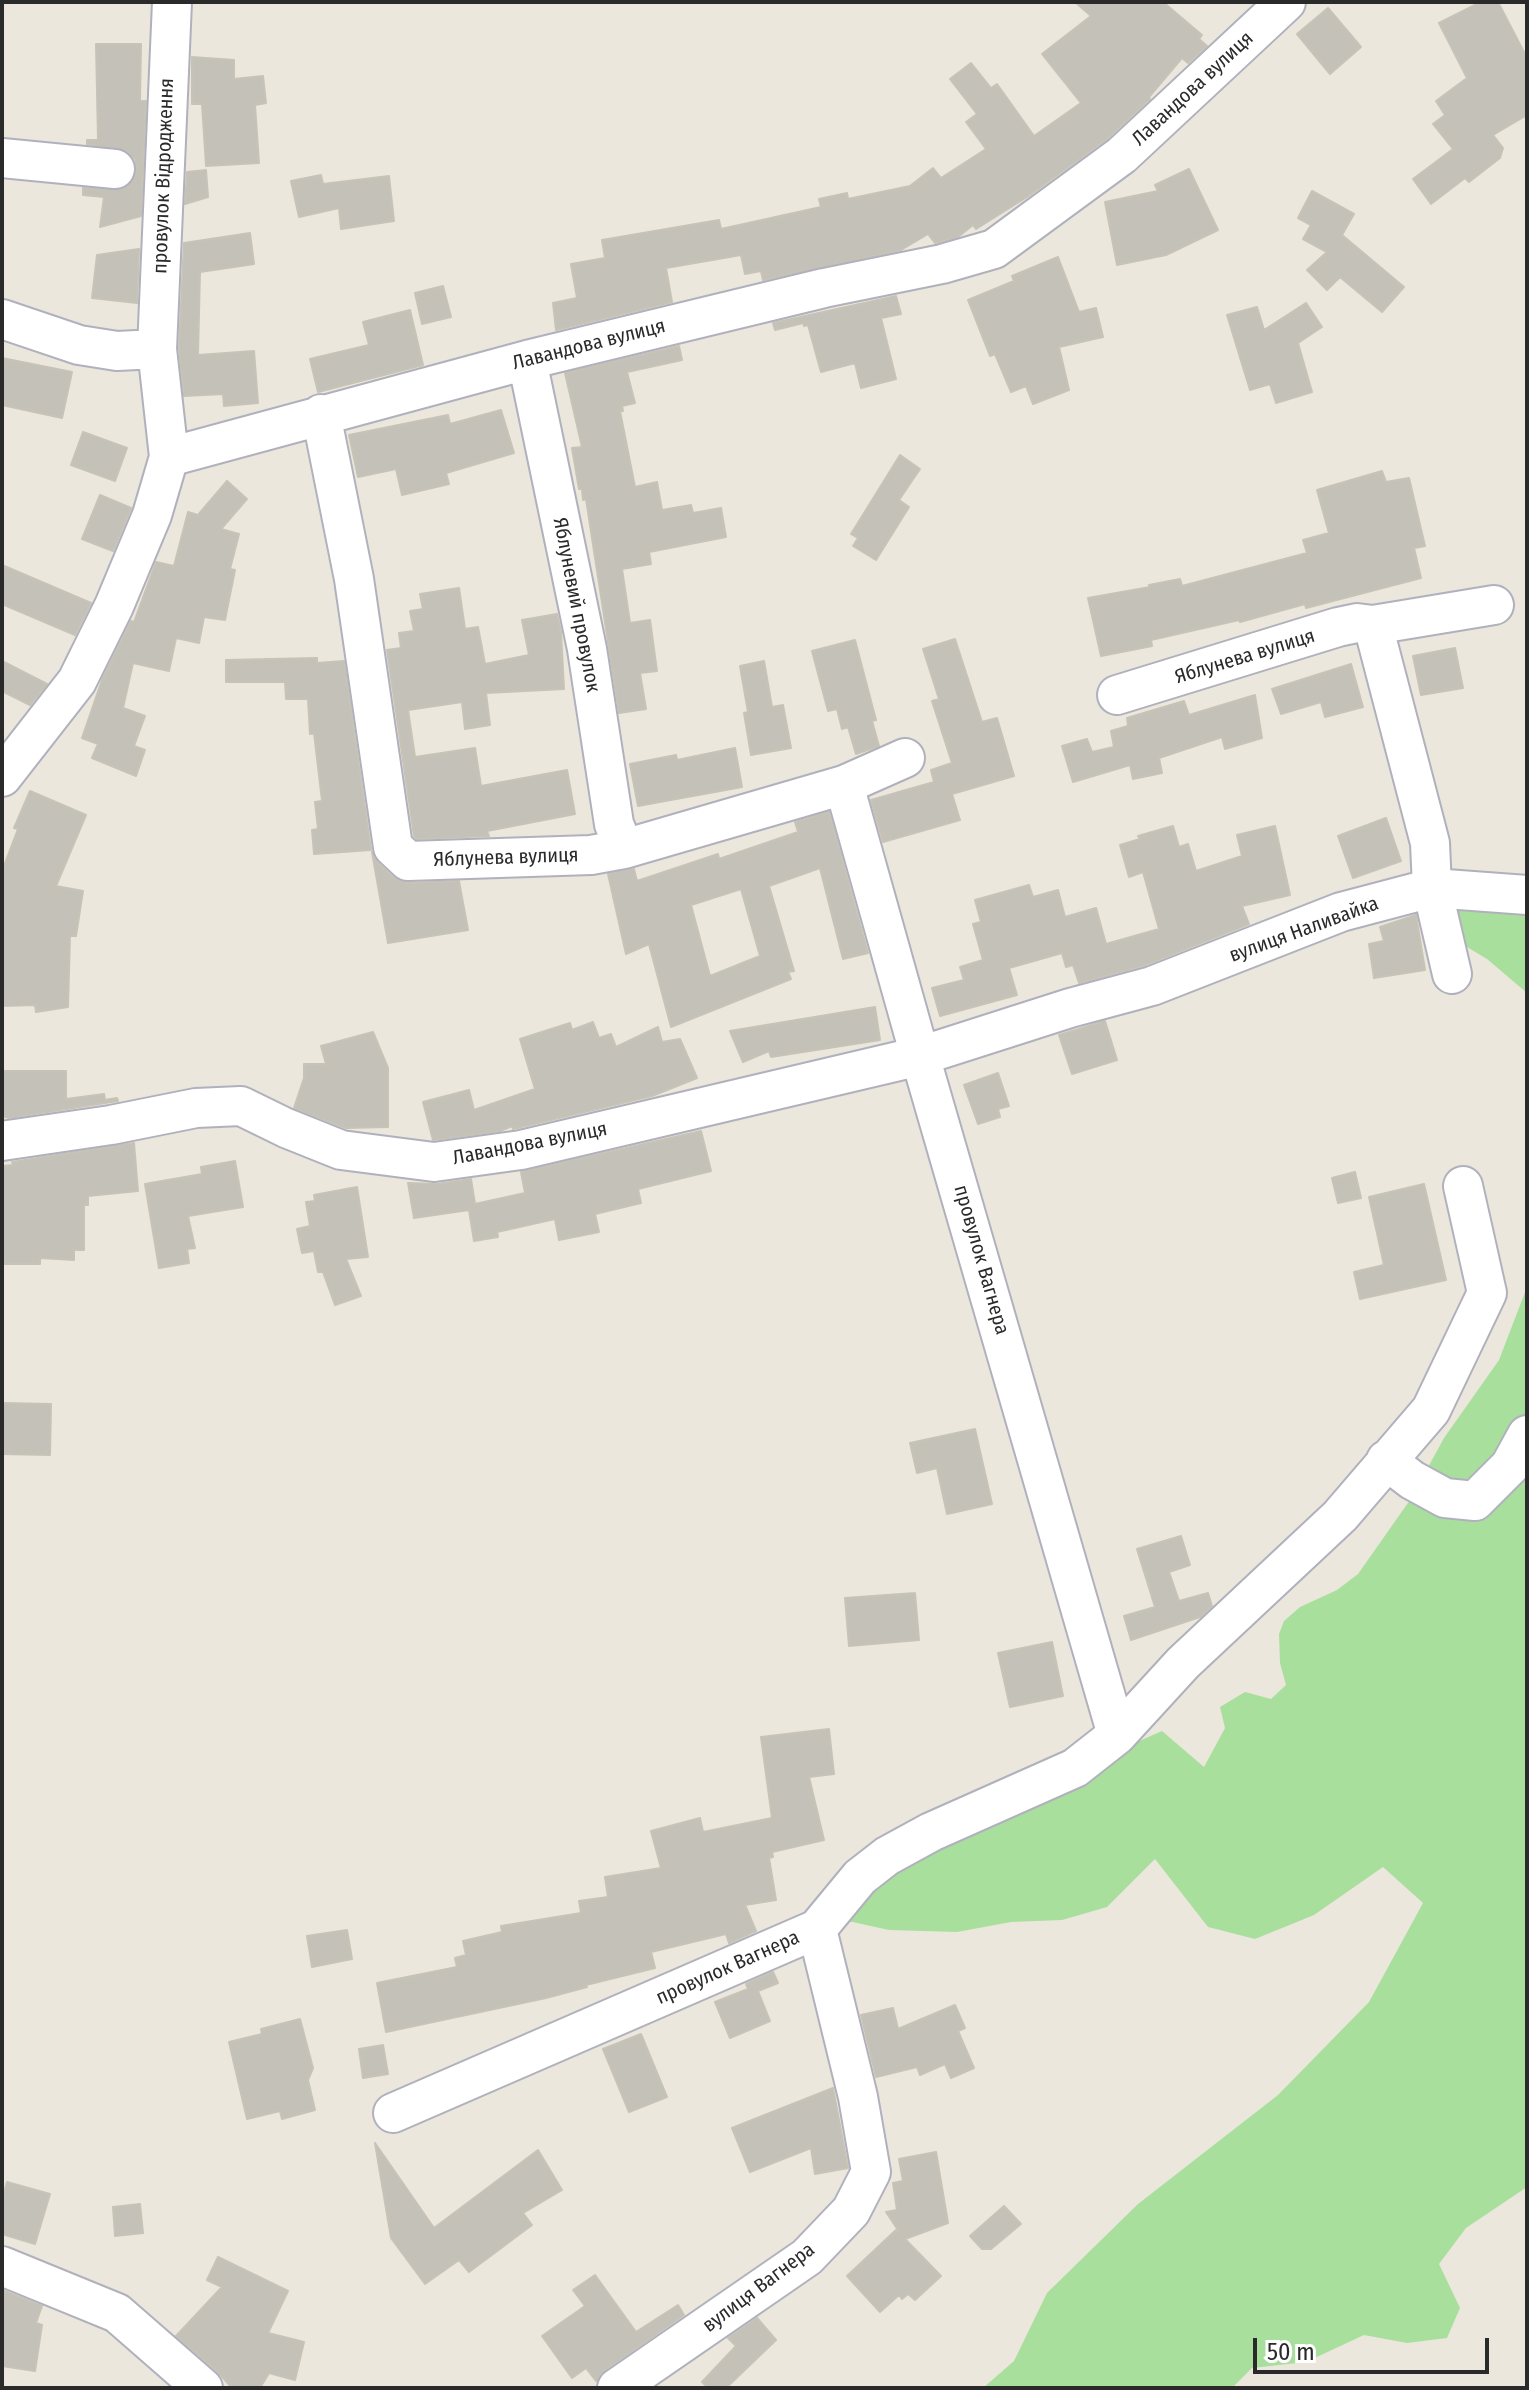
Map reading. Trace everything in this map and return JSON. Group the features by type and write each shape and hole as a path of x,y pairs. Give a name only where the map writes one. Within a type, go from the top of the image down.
{"street":[{"name":"провулок Відродження","path":"169,457 157,349 172,2"},
{"name":"Лавандова вулиця","path":"169,457 527,360 824,288 942,264 994,249 1122,155 1286,2"},
{"path":"2,158 115,169"},
{"path":"2,319 79,345 117,351 157,349"},
{"name":"Яблуневий провулок","path":"527,360 587,649 614,824 624,849"},
{"name":"Яблунева вулиця","path":"321,414 361,620 393,847 408,861 591,855 624,849 844,785 905,758"},
{"path":"2,777 77,681 114,606 152,515 169,457"},
{"name":"Яблунева вулиця","path":"1117,695 1338,627 1357,623 1373,625 1494,605"},
{"path":"1373,625 1430,843 1432,888 1452,974"},
{"name":"провулок Вагнера","path":"844,785 1117,1735"},
{"name":"вулиця Наливайка","path":"920,1056 1070,1008 1152,986 1341,912 1432,888 1527,895"},
{"name":"Лавандова вулиця","path":"2,1141 111,1125 196,1108 241,1106 341,1150 434,1162 521,1150 920,1056"},
{"name":"провулок Вагнера","path":"393,2113 817,1929 860,1877 887,1856 931,1832 1075,1768 1117,1735 1183,1663 1340,1516 1431,1410 1487,1293 1463,1186"},
{"path":"1386,1460 1412,1480 1445,1498 1475,1501 1510,1466 1527,1435"},
{"name":"вулиця Вагнера","path":"617,2388 807,2257 851,2211 871,2172 858,2097 817,1929"},
{"path":"2,2266 117,2313 203,2388"}],"green space":[{"path":"1442,877 1527,886 1527,993 1487,959 1452,938"},
{"path":"1527,1287 1527,2187 1466,2228 1439,2264 1460,2308 1447,2338 1407,2343 1364,2335 1306,2362 1252,2368 1232,2388 983,2388 1014,2361 1047,2293 1138,2204 1278,2095 1369,2002 1423,1903 1383,1867 1314,1915 1255,1939 1208,1927 1155,1859 1107,1907 1062,1920 1011,1922 957,1932 889,1930 839,1919 892,1868 1121,1749 1162,1731 1204,1767 1225,1728 1220,1707 1245,1692 1271,1699 1286,1685 1280,1663 1279,1634 1284,1621 1300,1607 1337,1590 1358,1574 1410,1500 1444,1438 1499,1360"}],"building":[{"path":"1075,2 1163,2 1202,35 1199,39 1207,46 1188,63 1182,58 1150,99 1108,138 1027,197 976,229 973,225 958,237 935,243 928,234 901,250 763,280 761,271 745,274 741,255 666,268 672,302 556,330 553,303 577,298 571,264 605,258 602,240 719,220 721,229 821,207 819,199 847,193 848,199 910,186 933,168 941,178 986,149 966,122 977,114 950,79 971,63 991,88 997,84 1034,136 1081,103 1042,54 1091,16"},
{"path":"1481,2 1498,2 1527,58 1527,115 1493,135 1503,148 1500,158 1469,182 1465,178 1431,204 1413,179 1453,149 1433,124 1445,115 1436,101 1467,78 1439,23"},
{"path":"1328,8 1361,47 1330,74 1297,34"},
{"path":"96,44 141,44 140,101 146,101 141,216 100,227 104,197 83,195 83,188 123,189 133,181 137,170 135,159 127,151 87,144 87,140 98,140"},
{"path":"192,57 234,60 234,79 263,76 266,103 255,105 259,163 206,166 202,104 192,104"},
{"path":"1189,169 1218,230 1166,255 1117,265 1105,202 1158,191 1155,185"},
{"path":"206,170 208,197 185,204 187,172"},
{"path":"321,175 323,184 389,176 394,221 341,229 339,208 299,217 291,181"},
{"path":"1312,191 1354,214 1342,235 1404,287 1382,312 1340,277 1327,290 1307,270 1327,252 1303,239 1311,225 1298,218"},
{"path":"250,233 254,264 200,272 198,355 254,351 258,403 224,406 223,394 184,396 179,348 184,243"},
{"path":"139,249 137,303 92,298 97,255"},
{"path":"1058,257 1079,312 1096,308 1103,337 1059,347 1069,390 1033,404 1026,386 1011,392 995,354 990,356 968,300 1014,281 1012,276"},
{"path":"443,286 451,317 422,324 415,293"},
{"path":"896,296 901,314 881,318 896,379 861,388 855,363 821,372 808,325 804,326 803,323 775,330 773,323"},
{"path":"1306,303 1322,327 1298,343 1312,392 1276,403 1270,384 1250,390 1227,315 1257,307 1264,330"},
{"path":"410,310 423,365 318,392 310,359 369,345 363,322"},
{"path":"679,346 682,360 627,372 635,403 622,406 623,411 620,411 635,487 657,482 662,510 691,505 693,513 721,508 726,537 649,552 651,564 622,569 630,623 650,620 657,671 640,673 646,709 619,713 586,499 583,500 582,489 579,489 572,448 582,447 565,373"},
{"path":"2,358 72,372 62,418 2,405"},
{"path":"501,410 514,453 446,473 449,484 402,495 396,469 358,477 349,435 448,415 450,424"},
{"path":"83,432 127,448 115,481 71,465"},
{"path":"900,455 920,469 899,500 909,507 876,560 853,546 858,538 851,534"},
{"path":"1382,471 1386,482 1409,478 1425,546 1414,548 1421,578 1306,608 1305,604 1240,622 1151,640 1152,646 1101,656 1088,598 1180,579 1182,586 1307,553 1303,540 1329,533 1317,490"},
{"path":"227,481 247,499 221,529 239,534 230,569 235,570 225,620 204,617 199,643 176,638 169,671 133,663 123,708 145,716 134,746 145,750 136,776 92,758 98,744 82,738 102,680 131,621 134,622 156,562 174,566 188,512 198,515"},
{"path":"100,495 131,508 113,551 82,539"},
{"path":"2,565 91,603 75,635 2,604"},
{"path":"459,588 465,629 478,627 485,664 529,655 522,620 557,614 564,689 486,693 490,725 465,729 462,702 408,710 415,757 475,748 481,786 567,770 575,814 487,831 489,836 416,839 387,650 401,648 399,633 414,631 410,611 423,609 420,594"},
{"path":"955,639 982,722 997,718 1014,776 952,794 960,820 883,842 871,800 934,782 931,770 952,763 932,701 939,699 923,649"},
{"path":"855,640 876,720 872,721 879,746 856,754 848,727 842,729 837,709 828,711 812,651"},
{"path":"1455,648 1463,688 1421,695 1413,656"},
{"path":"317,658 317,663 344,661 371,850 314,854 312,830 318,829 315,802 322,801 314,733 310,734 308,699 286,699 285,682 226,682 226,660"},
{"path":"2,661 47,684 30,705 2,691"},
{"path":"764,661 772,707 783,705 791,748 751,755 740,666"},
{"path":"1351,664 1363,707 1325,717 1321,702 1281,714 1272,689"},
{"path":"1255,695 1262,738 1225,749 1222,737 1159,758 1162,773 1133,779 1130,765 1073,782 1062,746 1087,739 1092,752 1114,747 1111,731 1128,726 1127,718 1184,701 1189,715"},
{"path":"735,748 742,787 638,806 630,764 676,755 677,760"},
{"path":"30,791 86,815 56,886 83,891 76,936 70,936 68,1007 36,1012 35,1005 2,1006 2,871 18,829 14,828"},
{"path":"829,812 868,953 843,959 820,868 769,886 794,971 788,972 791,979 671,1027 649,944 626,954 608,874 634,869 637,881 718,854 719,859 798,832 795,822","holes":["741,889 760,956 710,976 691,905"]},
{"path":"1386,818 1401,861 1353,878 1338,836"},
{"path":"1173,826 1179,847 1188,844 1196,871 1242,856 1237,835 1275,826 1290,895 1242,906 1249,924 1145,965 1079,983 1073,965 1066,967 1062,953 1009,968 1017,995 940,1016 932,988 964,980 960,967 983,960 973,924 981,922 975,900 1029,885 1033,897 1058,890 1065,917 1096,908 1106,944 1159,929 1143,872 1129,877 1120,845"},
{"path":"372,852 378,863 393,877 408,883 459,881 468,930 388,943"},
{"path":"1416,915 1425,970 1374,978 1369,944 1384,941 1380,927"},
{"path":"875,1007 880,1040 771,1057 769,1051 743,1062 730,1031"},
{"path":"1105,1021 1117,1060 1072,1074 1059,1035"},
{"path":"593,1022 599,1038 611,1034 616,1047 658,1027 662,1042 680,1039 697,1078 652,1096 513,1129 512,1126 500,1131 433,1140 423,1102 469,1090 474,1110 535,1089 520,1039 570,1023 572,1030"},
{"path":"373,1032 388,1068 388,1127 346,1128 294,1108 304,1078 304,1064 326,1064 321,1046"},
{"path":"2,1071 66,1071 66,1099 104,1094 105,1100 117,1098 118,1101 9,1118 2,1116"},
{"path":"998,1073 1009,1106 998,1109 1000,1117 978,1124 964,1085"},
{"path":"701,1131 711,1171 638,1189 641,1203 595,1214 599,1232 559,1240 555,1219 497,1232 498,1237 474,1241 469,1210 414,1218 408,1183 437,1184 471,1179 475,1204 525,1193 521,1172"},
{"path":"134,1143 138,1191 88,1196 88,1205 84,1205 84,1250 74,1250 74,1260 40,1258 40,1264 2,1264 2,1166"},
{"path":"235,1161 243,1207 188,1216 195,1248 187,1249 189,1263 159,1268 145,1184 202,1174 201,1167"},
{"path":"1355,1172 1361,1198 1338,1203 1332,1178"},
{"path":"1424,1184 1446,1280 1360,1299 1354,1272 1384,1265 1369,1197"},
{"path":"357,1187 368,1257 346,1259 361,1296 335,1305 323,1272 318,1272 314,1251 302,1253 297,1229 310,1226 306,1202 315,1201 314,1195"},
{"path":"2,1403 51,1404 50,1455 2,1454"},
{"path":"975,1429 992,1504 947,1514 937,1468 917,1473 910,1443"},
{"path":"1181,1536 1190,1565 1169,1572 1179,1601 1208,1593 1212,1606 1200,1617 1131,1640 1124,1616 1155,1607 1137,1549"},
{"path":"915,1593 919,1640 849,1646 845,1598"},
{"path":"1052,1642 1063,1696 1010,1707 998,1653"},
{"path":"829,1729 834,1774 809,1777 824,1840 772,1852 773,1857 769,1858 776,1900 745,1905 756,1931 729,1943 726,1934 651,1952 655,1968 587,1987 386,2032 377,1983 457,1967 455,1958 466,1955 463,1941 502,1932 501,1926 581,1913 579,1901 608,1897 605,1877 661,1868 651,1831 700,1818 703,1832 772,1818 761,1737"},
{"path":"347,1930 352,1959 312,1967 307,1936"},
{"path":"773,1972 778,1983 758,1991 770,2021 730,2038 715,2002 748,1989 746,1984"},
{"path":"955,2005 965,2028 958,2031 974,2068 951,2078 945,2064 920,2075 917,2067 876,2077 861,2015 893,2008 898,2029"},
{"path":"300,2019 313,2068 308,2080 315,2110 282,2119 280,2111 247,2119 229,2042 262,2034 261,2029"},
{"path":"641,2034 667,2097 629,2112 603,2049"},
{"path":"383,2045 388,2074 363,2078 359,2049"},
{"path":"833,2088 848,2168 815,2174 811,2148 750,2172 732,2128"},
{"path":"375,2143 434,2228 538,2150 562,2190 523,2213 532,2225 469,2272 459,2260 425,2284 391,2238"},
{"path":"936,2152 948,2223 905,2239 941,2276 915,2300 908,2294 902,2299 899,2295 880,2312 847,2276 896,2230 900,2233 886,2212 897,2210 893,2183 903,2181 899,2159"},
{"path":"7,2182 50,2194 35,2244 2,2234 2,2200"},
{"path":"140,2204 143,2233 115,2236 113,2207"},
{"path":"1004,2206 1021,2224 991,2249 982,2249 970,2236"},
{"path":"218,2257 288,2291 268,2333 304,2342 295,2380 269,2373 260,2388 232,2388 176,2336 222,2287 207,2280"},
{"path":"595,2275 636,2332 678,2305 684,2315 605,2370 596,2381 586,2368 572,2378 542,2336 585,2306 573,2290"},
{"path":"2,2290 42,2306 36,2323 42,2325 35,2371 2,2366"},
{"path":"757,2318 776,2340 726,2388 708,2388 702,2382 736,2346 728,2338"}]}
